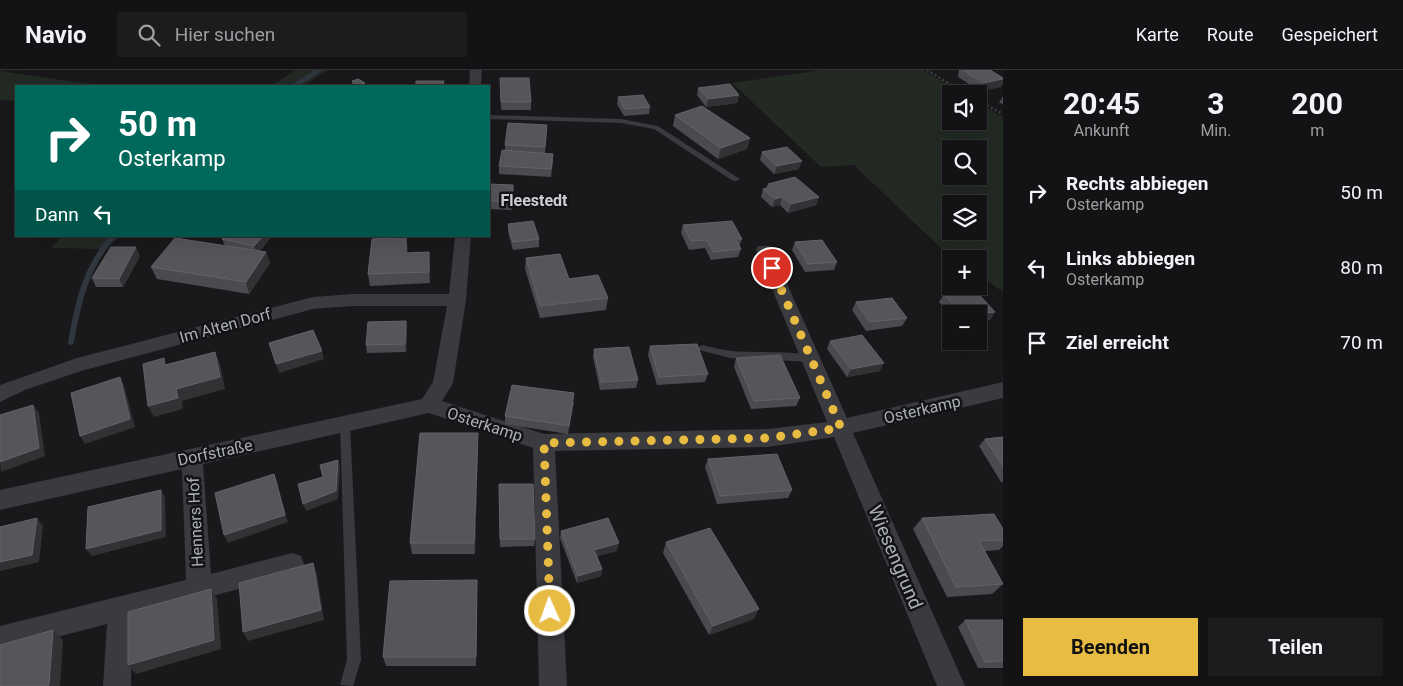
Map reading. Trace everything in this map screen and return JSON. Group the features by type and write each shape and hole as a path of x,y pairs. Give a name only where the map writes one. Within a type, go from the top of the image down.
{"street":[{"path":"475,85 476,70"},
{"path":"429,405 443,383 457,300 463,237"},
{"path":"764,250 841,428"},
{"name":"Im Alten Dorf","path":"0,394 77,365 313,303 352,300 457,300"},
{"name":"Osterkamp","path":"429,405 544,443 768,438 841,428 1003,390"},
{"name":"Dorfstraße","path":"0,500 429,405"},
{"name":"Wiesengrund","path":"841,428 951,686"},
{"path":"544,443 553,686"},
{"name":"Henners Hof","path":"192,457 199,588"},
{"name":"Henners Hof","path":"0,639 292,564"},
{"path":"117,686 120,609"}],"lane":[{"path":"490,117 622,121 656,127 736,179"},
{"path":"702,348 743,357 787,354 812,358"},
{"path":"345,424 354,660 347,685"}],"path":[{"path":"927,70 951,85"},
{"path":"987,105 1003,114"}],"shaded area":[{"path":"296,70 328,70 305,85 273,85"},
{"path":"822,70 923,70 948,85 942,85 942,130 987,130 987,108 1003,117 1003,292 987,281 987,250 943,250 854,165 821,167 732,83"},
{"path":"0,71 97,85 15,85 15,101 0,100"},
{"path":"62,237 119,237 106,249 51,248"}],"building":[{"path":"963,70 990,70 1003,79 983,83"},
{"path":"500,78 529,78 531,102 501,102"},
{"path":"358,79 365,83 358,85 352,81"},
{"path":"416,81 444,81 443,85 416,85"},
{"path":"730,84 739,95 708,99 698,88"},
{"path":"643,95 650,107 625,109 618,97"},
{"path":"702,106 750,138 721,148 675,115"},
{"path":"508,123 547,125 545,147 505,145"},
{"path":"787,147 802,161 777,166 762,152"},
{"path":"502,150 553,154 551,169 499,166"},
{"path":"795,177 819,197 791,204 782,197 775,199 763,189 771,187 768,184"},
{"path":"490,184 513,185 513,202 490,201"},
{"path":"533,221 539,239 513,242 508,224"},
{"path":"732,221 742,239 735,239 741,249 713,252 707,240 691,241 683,225"},
{"path":"224,237 262,237 254,246 222,239"},
{"path":"406,237 406,253 429,252 429,272 368,274 372,239"},
{"path":"175,238 266,252 246,282 151,267"},
{"path":"822,240 837,262 808,264 795,242"},
{"path":"111,247 136,247 119,279 92,278"},
{"path":"560,254 569,279 598,275 608,298 540,306 526,258"},
{"path":"945,295 979,295 995,312 987,313 987,305 953,305"},
{"path":"892,298 907,318 870,322 856,302"},
{"path":"406,321 405,344 366,345 368,322"},
{"path":"313,330 322,351 276,364 269,343"},
{"path":"862,335 884,363 851,369 830,341"},
{"path":"697,344 708,374 659,377 650,346"},
{"path":"629,347 638,380 601,382 594,349"},
{"path":"215,352 220,377 176,389 178,398 148,406 143,364 164,358 165,365"},
{"path":"780,355 800,398 754,401 736,358"},
{"path":"120,377 130,419 80,436 71,393"},
{"path":"512,385 574,393 569,426 505,416"},
{"path":"33,405 39,448 0,462 0,415"},
{"path":"420,433 478,433 474,543 410,543"},
{"path":"1003,437 1003,466 985,439"},
{"path":"777,454 792,490 720,496 708,459"},
{"path":"338,460 336,491 303,504 298,484 323,477 320,465"},
{"path":"274,474 285,515 224,535 215,493"},
{"path":"499,484 533,484 535,539 500,539"},
{"path":"161,490 161,530 86,549 88,507"},
{"path":"994,514 1003,529 1003,540 979,541 1003,584 956,587 922,518"},
{"path":"37,518 32,555 0,562 0,527"},
{"path":"608,518 619,543 594,550 602,569 578,576 561,531"},
{"path":"710,528 759,609 713,626 666,542"},
{"path":"313,563 321,610 243,632 239,583"},
{"path":"477,580 476,657 383,657 390,581"},
{"path":"211,589 214,640 128,665 128,612"},
{"path":"965,620 1003,620 1003,661 985,662"},
{"path":"53,630 49,685 0,686 0,645"}],"waterway":[{"path":"296,85 319,70"},
{"path":"71,342 84,286 96,260 112,237"}],"district":[{"name":"Fleestedt","path":"534,200"}],"route":[{"path":"550,611 544,443 768,438 841,428 772,268"}]}
